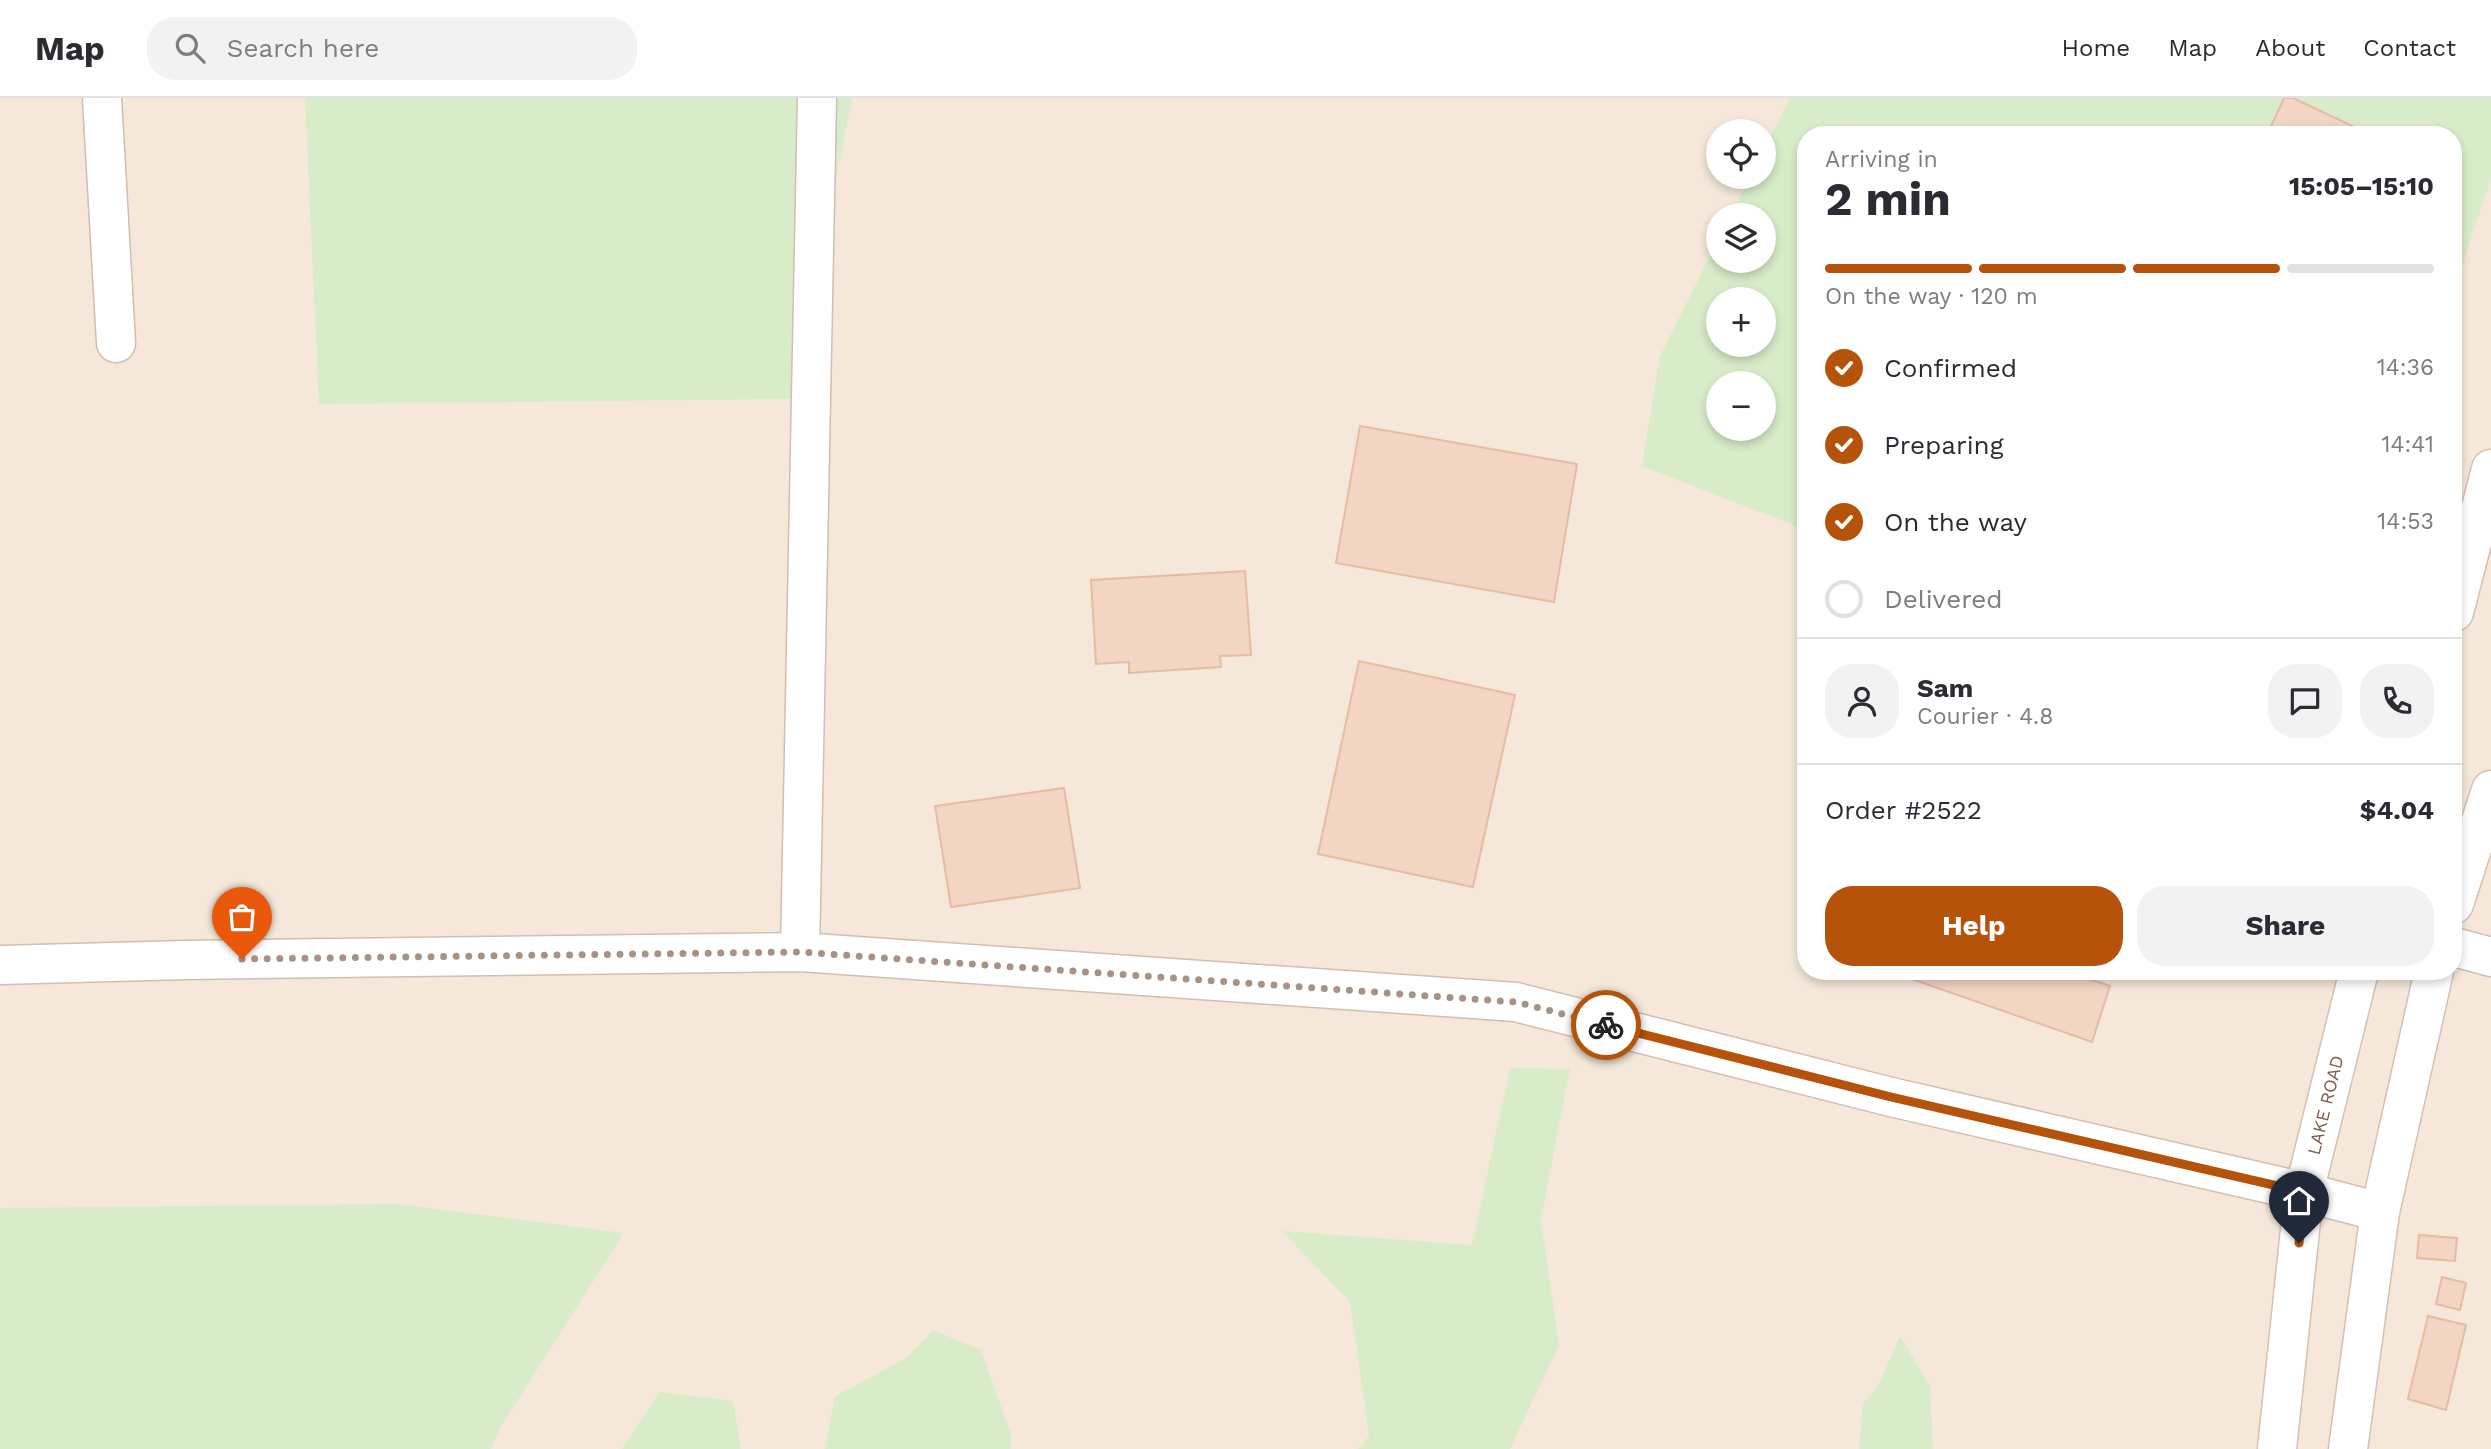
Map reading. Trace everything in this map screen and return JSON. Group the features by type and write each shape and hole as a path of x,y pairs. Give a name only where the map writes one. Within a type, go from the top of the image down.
{"street":[{"path":"102,98 116,343"},
{"path":"800,952 817,98"},
{"path":"2462,581 2491,469"},
{"path":"2462,879 2491,790"},
{"path":"2462,949 2491,957"},
{"path":"0,965 800,952 1516,1002 1891,1097 2380,1212"},
{"name":"LAKE ROAD","path":"2277,1449 2304,1192 2357,980"},
{"path":"2348,1449 2380,1212 2432,980"}],"shaded area":[{"path":"0,98 2491,98 2491,1449 0,1449"}],"green space":[{"path":"305,98 852,98 792,399 319,404"},
{"path":"1790,98 2491,98 2491,179 2462,267 2462,126 1797,126 1797,526 1642,466 1660,356 1706,264 1706,273 1776,273 1776,203 1737,203 1744,189 1776,189 1776,125"},
{"path":"1510,1068 1570,1069 1541,1219 1559,1346 1510,1449 1358,1449 1369,1436 1350,1302 1282,1231 1472,1245"},
{"path":"397,1204 624,1233 500,1428 491,1449 0,1449 0,1208"},
{"path":"933,1330 981,1350 1012,1437 1010,1449 825,1449 835,1396 905,1359"},
{"path":"1900,1336 1930,1386 1933,1449 1859,1449 1863,1404 1879,1384"},
{"path":"660,1392 733,1401 741,1449 622,1449"}],"building":[{"path":"2284,98 2293,98 2352,126 2271,126"},
{"path":"1360,426 1577,464 1554,602 1336,563"},
{"path":"1245,571 1251,655 1220,656 1221,667 1129,673 1129,662 1096,664 1091,580"},
{"path":"1359,661 1515,695 1473,887 1318,854"},
{"path":"1064,788 1080,888 951,907 935,806"},
{"path":"1915,980 2092,980 2110,986 2092,1042"},
{"path":"2419,1235 2457,1238 2455,1261 2417,1258"},
{"path":"2442,1277 2466,1283 2460,1310 2436,1304"},
{"path":"2428,1316 2466,1325 2446,1410 2408,1399"}],"way so far":[{"path":"242,959 800,952 1516,1002 1606,1025"}],"route":[{"path":"1606,1025 1891,1097 2304,1192 2299,1243"}]}
